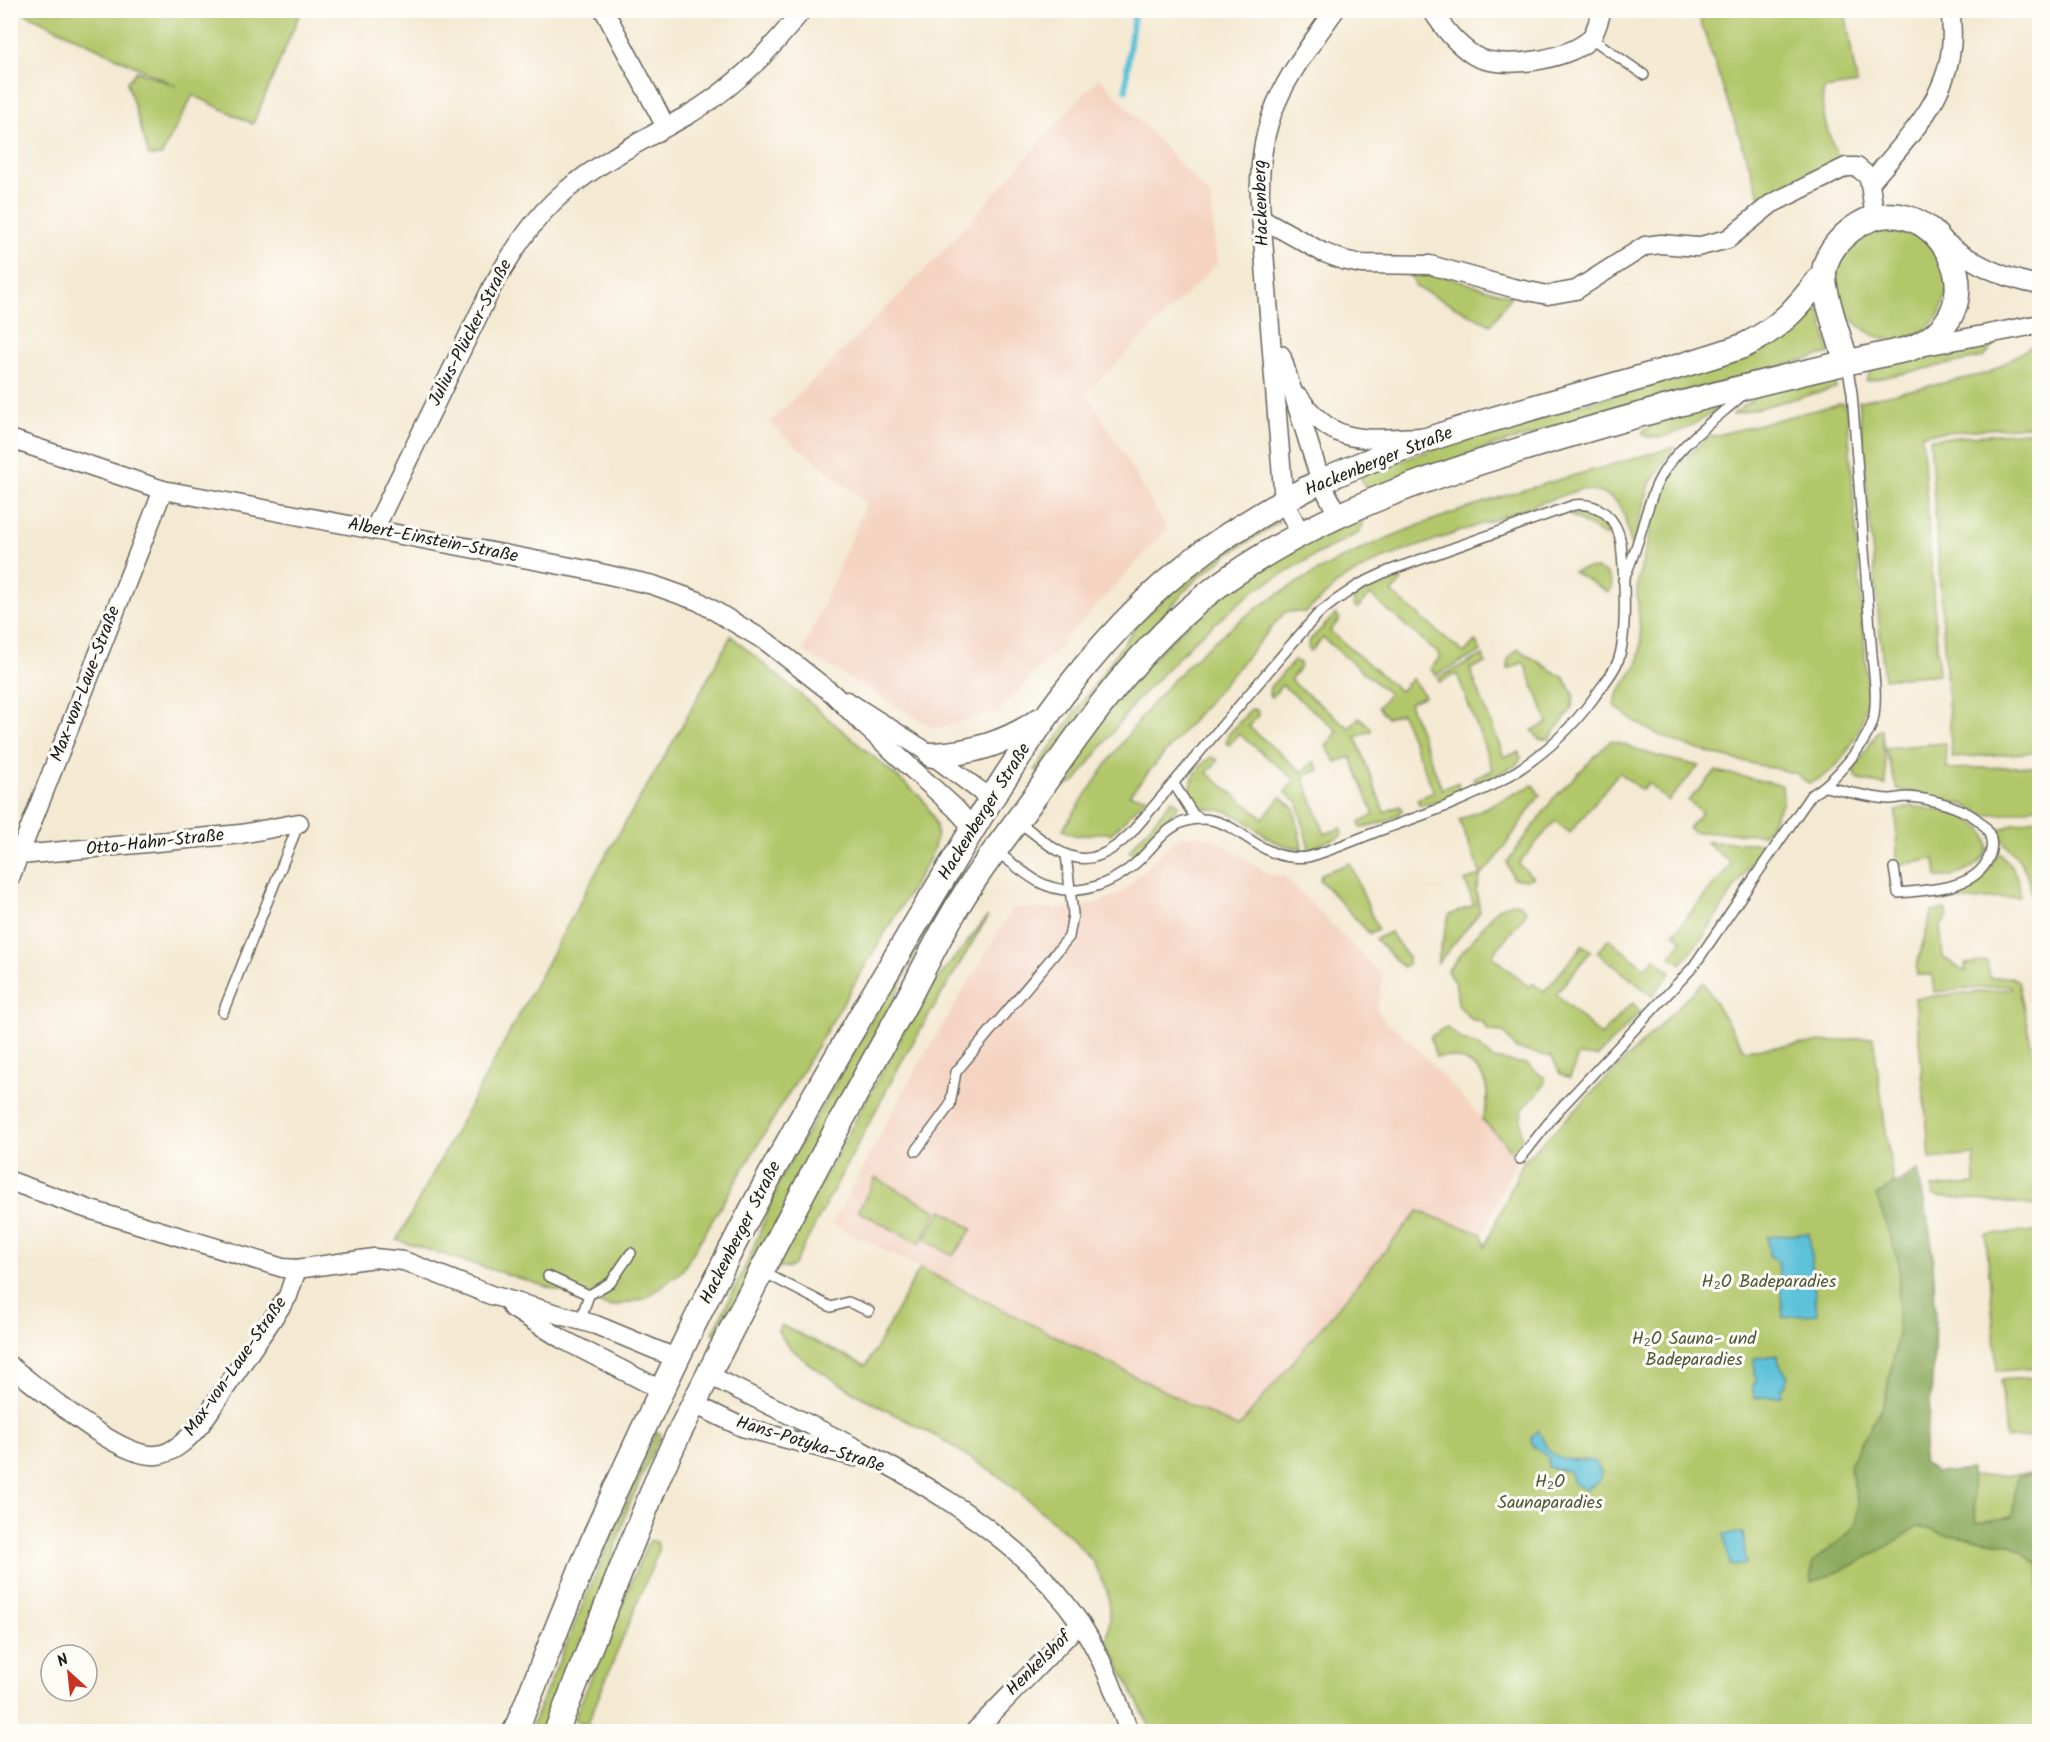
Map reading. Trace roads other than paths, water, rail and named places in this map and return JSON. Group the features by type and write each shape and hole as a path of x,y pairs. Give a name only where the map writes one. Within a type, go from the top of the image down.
{"street":[{"path":"604,10 666,127"},
{"name":"Julius-Plücker-Straße","path":"374,530 492,287 515,248 562,193 603,164 711,99 751,67 802,10"},
{"name":"Hackenberg","path":"1284,502 1259,159 1269,118 1308,49 1335,10"},
{"path":"1432,10 1444,31 1474,56 1492,61 1522,62 1556,56 1579,47 1591,38 1602,10"},
{"path":"1870,183 1936,98 1944,78 1951,48 1951,10"},
{"path":"1262,218 1323,252 1343,260 1361,264 1430,265 1513,288 1548,295 1576,290 1645,246 1661,244 1697,248 1724,241 1742,230 1771,204 1846,167 1860,169 1869,177 1875,219"},
{"name":"Hackenberger Straße","path":"515,1731 600,1525 678,1359 777,1162 851,1030 973,828 1047,716 1119,629 1152,595 1206,550 1321,482 1436,437 1743,346 1775,328 1795,311 1824,273 1838,242 1854,227 1875,219 1890,217 1913,221 1961,254 1987,268 2011,278 2040,285"},
{"name":"Hackenberger Straße","path":"1900,351 1933,336 1946,322 1954,306 1958,288 1956,269 1950,252 1939,237"},
{"path":"1824,273 1846,361"},
{"name":"Hackenberg","path":"1268,307 1289,383 1321,482 1338,515"},
{"name":"Hackenberger Straße","path":"556,1731 660,1473 761,1271 952,915 994,849 1100,704 1146,652 1214,589 1301,534 1397,489 1466,466 1758,382 1846,361 2040,324"},
{"name":"Hackenberg","path":"1289,383 1317,421 1353,438 1436,437"},
{"name":"Albert-Einstein-Straße","path":"10,439 163,490 587,570 669,590 714,609 767,642 832,693 862,724 956,808 973,828"},
{"name":"Max-von-Laue-Straße","path":"10,878 15,856 163,490"},
{"path":"1284,502 1301,534"},
{"name":"Albert-Einstein-Straße","path":"832,693 873,715 992,799"},
{"path":"932,755 991,746 1025,730 1047,716"},
{"path":"992,799 1016,819"},
{"name":"Otto-Hahn-Straße","path":"15,856 241,834 299,823"},
{"path":"973,828 994,849"},
{"name":"Max-von-Laue-Straße","path":"10,1181 239,1256 297,1269 385,1258 423,1267 491,1295 580,1321 678,1359"},
{"name":"Max-von-Laue-Straße","path":"10,1366 118,1446 142,1454 157,1455 169,1452 201,1424 288,1296 297,1269"},
{"name":"Max-von-Laue-Straße","path":"491,1295 562,1339 663,1391"},
{"path":"678,1359 709,1375"},
{"name":"Hans-Potyka-Straße","path":"709,1375 930,1488 999,1538 1029,1566 1080,1623 1114,1691 1129,1731"},
{"path":"663,1391 694,1404"},
{"name":"Hans-Potyka-Straße","path":"694,1404 742,1427 894,1470"},
{"name":"Henkelshof","path":"974,1731 1080,1623"}],"lane":[{"path":"1591,38 1644,75"},
{"path":"1520,1160 1557,1112 1693,967 1811,795 1826,787 1864,738 1874,719 1875,696 1852,393 1846,361"},
{"path":"1622,583 1633,561 1651,498 1666,468 1697,435 1758,382"},
{"path":"1016,819 1066,855 1097,857 1113,849 1174,784 1318,614 1360,584 1388,571 1574,506 1587,504 1601,509 1613,521 1621,543 1623,645 1618,662 1585,709 1557,741 1512,776 1439,808 1308,857 1286,858 1270,854 1235,830 1193,814 1174,784"},
{"path":"1826,787 1882,798 1907,797 1933,801 1975,817 1986,826 1991,838 1993,848 1987,862 1977,874 1964,881 1898,893 1894,868"},
{"path":"994,849 1038,882 1072,891 1115,879 1133,867 1167,830 1180,823 1202,819"},
{"path":"223,1012 299,823"},
{"path":"916,1151 950,1105 956,1072 1070,937 1073,914 1072,891 1066,855"},
{"path":"580,1321 589,1295 612,1282 631,1253"},
{"path":"761,1271 831,1307 848,1302 869,1311"},
{"path":"548,1276 589,1295"}],"water":[{"path":"1809,1233 1817,1314 1783,1317 1778,1262 1769,1255 1767,1237"},
{"path":"1777,1355 1780,1365 1788,1376 1785,1386 1781,1388 1782,1396 1754,1398 1752,1384 1756,1384 1754,1358"},
{"path":"1538,1430 1548,1450 1561,1459 1595,1461 1601,1472 1600,1480 1586,1489 1574,1484 1570,1472 1548,1467 1548,1457 1533,1446 1531,1438"},
{"path":"1743,1533 1746,1564 1730,1565 1724,1534"}],"waterway":[{"path":"1126,90 1135,10"},
{"path":"2030,1732 2040,1730"}],"park label":[{"name":"H₂O Badeparadies","path":"1769,1282"},
{"name":"H₂O Sauna- und Badeparadies","path":"1694,1349"},
{"name":"H₂O Saunaparadies","path":"1550,1492"}]}
